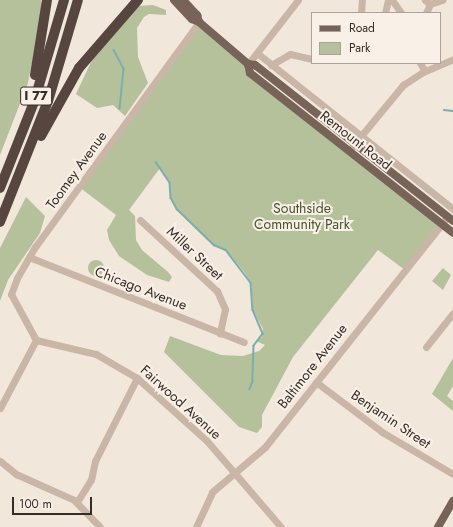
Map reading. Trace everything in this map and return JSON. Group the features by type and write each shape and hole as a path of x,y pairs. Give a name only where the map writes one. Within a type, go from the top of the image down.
{"highway":[{"path":"7,174 39,60 47,0"},
{"name":"I 77","path":"0,188 7,174 34,102 64,0"},
{"name":"I 77","path":"0,222 48,101 78,0"},
{"path":"19,176 79,68 138,0"}],"main road":[{"name":"Remount Road","path":"174,0 192,19 199,22"},
{"name":"Remount Road","path":"184,0 199,22 248,64 256,65 450,219"},
{"name":"Remount Road","path":"248,64 250,73 453,233"},
{"path":"438,527 453,501"}],"street":[{"path":"248,64 298,0"},
{"path":"361,12 362,0"},
{"path":"385,12 388,0"},
{"path":"392,0 400,12"},
{"path":"426,12 428,2 442,0"},
{"name":"Toomey Avenue","path":"36,340 11,294 29,257 199,22"},
{"path":"257,53 453,209"},
{"path":"271,65 290,54 311,59"},
{"path":"349,150 395,94 425,71 453,59"},
{"path":"421,64 425,71"},
{"name":"Baltimore Avenue","path":"196,527 212,492 265,447 441,224 450,219"},
{"name":"Miller Street","path":"140,220 217,291 225,309 220,333"},
{"name":"Chicago Avenue","path":"29,257 244,342"},
{"path":"426,347 453,313"},
{"path":"0,408 36,340"},
{"name":"Fairwood Avenue","path":"36,340 96,354 137,378 207,441 281,527"},
{"path":"76,502 91,480 98,455 137,378"},
{"name":"Benjamin Street","path":"316,382 382,432 453,474"},
{"path":"0,461 16,474 76,502 100,527"}],"green space":[{"path":"0,0 41,0 42,13 28,83 0,155"},
{"path":"153,5 166,10 166,15 149,14 144,17 137,28 138,57 148,83 125,116 113,105 97,108 76,94 91,62 114,31 137,6"},
{"name":"Southside Community Park","path":"199,22 241,59 250,73 441,224 405,270 378,250 293,357 262,415 262,427 257,433 239,427 164,352 170,336 221,355 243,356 259,351 265,345 256,341 262,337 263,329 253,310 251,283 244,272 226,250 214,245 177,209 171,198 170,183 160,168 129,210 135,216 136,240 142,250 172,277 169,282 147,275 119,256 109,240 107,230 116,215 79,187"},
{"path":"26,197 45,216 40,233 8,280 0,301 0,248"},
{"path":"93,260 99,260 104,265 102,274 99,276 93,276 88,271 88,265"},
{"path":"443,268 451,275 443,290 432,281"},
{"path":"453,358 453,386 447,396 453,401 453,411 432,394"}],"waterway":[{"path":"114,50 124,69 120,109"},
{"path":"444,110 453,111"},
{"path":"156,162 170,183 171,198 177,209 214,245 226,250 251,283 253,310 263,334 254,346 253,382 250,389"}]}
